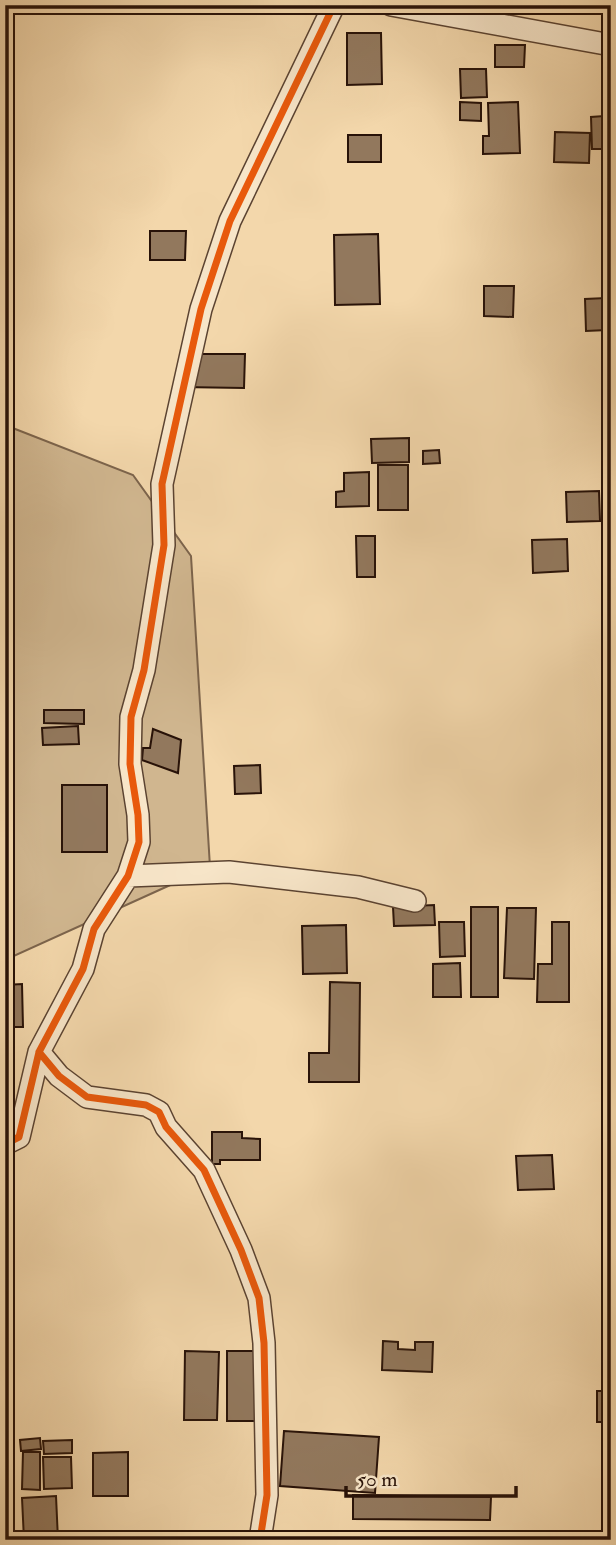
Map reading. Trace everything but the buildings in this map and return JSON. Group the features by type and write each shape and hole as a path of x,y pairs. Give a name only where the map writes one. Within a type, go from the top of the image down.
{"street":[{"path":"5,1144 19,1137 39,1052 83,969 94,929 128,876 139,842 138,815 130,764 131,717 144,670 164,545 162,484 201,309 230,221 334,5"},
{"path":"391,5 611,45"},
{"path":"128,876 229,872 358,887 415,901"},
{"path":"39,1052 59,1076 87,1097 146,1105 159,1111 166,1126 204,1170 241,1250 260,1298 264,1343 267,1495 260,1540"}],"shaded area":[{"path":"5,425 133,475 191,556 210,867 5,960"}],"cycle path":[{"path":"5,1144 19,1137 39,1052 83,969 94,929 128,876 139,842 138,815 130,764 131,717 144,670 164,545 162,484 201,309 230,221 334,5"},
{"path":"39,1052 59,1076 87,1097 146,1105 159,1112 166,1127 204,1170 241,1250 259,1298 264,1343 267,1495 260,1540"}]}
